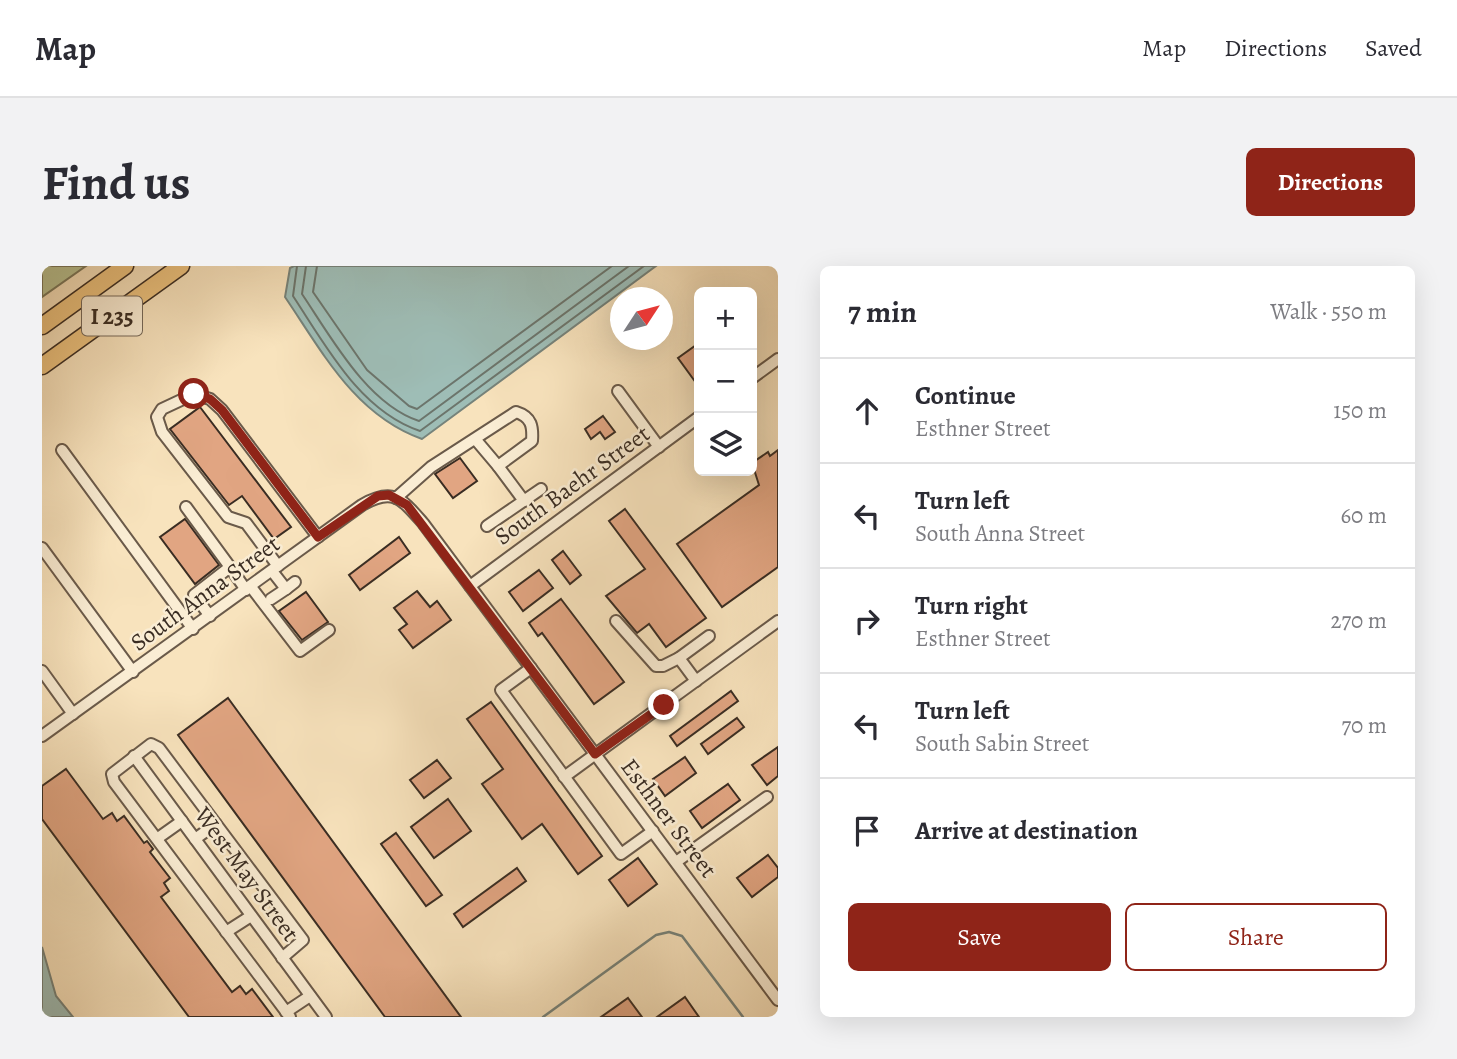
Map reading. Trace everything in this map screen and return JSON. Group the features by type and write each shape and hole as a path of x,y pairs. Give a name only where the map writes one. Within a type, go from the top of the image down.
{"highway":[{"name":"I 235","path":"42,326 125,266"},
{"name":"I 235","path":"42,366 181,266"}],"street":[{"path":"757,375 778,359"},
{"path":"618,391 659,447"},
{"path":"286,589 246,523 228,517 162,432 157,417 162,409 194,394 210,399 222,410 318,537"},
{"path":"397,498 431,467 516,412 525,415 533,426 533,441 498,466"},
{"name":"South Baehr Street","path":"470,586 694,421"},
{"path":"476,440 524,501"},
{"path":"62,450 193,629"},
{"path":"488,526 541,489"},
{"name":"South Anna Street","path":"42,736 378,496 397,498"},
{"name":"Esthner Street","path":"397,498 423,523 676,862 773,983 778,1000"},
{"path":"186,507 230,567 300,651 329,630"},
{"path":"42,548 133,672"},
{"path":"210,616 194,595 230,567"},
{"path":"271,599 295,582"},
{"path":"616,621 656,666 663,666 679,658 709,636"},
{"path":"564,777 778,621"},
{"path":"679,658 696,681"},
{"path":"531,668 501,690 621,854 653,831"},
{"path":"43,676 73,714"},
{"path":"282,958 303,940 159,748 151,744 112,774 114,782 288,1014 310,996"},
{"name":"West May Street","path":"134,756 326,1017"},
{"path":"676,862 767,797"},
{"path":"158,838 182,821"},
{"path":"195,839 216,824"},
{"path":"226,932 251,916"}],"green space":[{"path":"42,266 86,266 42,297"}],"water":[{"path":"656,266 628,287 610,287 610,300 422,439 378,415 359,398 327,360 285,297 290,268"},
{"path":"42,947 56,996 73,1017 42,1017"}],"building":[{"path":"694,347 694,380 678,358"},
{"path":"200,407 291,527 274,539 242,496 229,505 170,429"},
{"path":"603,416 615,432 605,439 600,432 591,439 585,429"},
{"path":"778,450 778,567 722,607 677,544 759,485 756,476 757,460 768,452 770,456"},
{"path":"460,458 477,481 453,498 435,474"},
{"path":"625,509 706,618 666,647 649,624 637,633 606,596 645,569 609,521"},
{"path":"185,519 219,565 195,584 160,537"},
{"path":"399,537 410,553 360,590 349,575"},
{"path":"563,551 581,575 570,584 552,560"},
{"path":"539,570 553,588 523,611 509,592"},
{"path":"417,591 430,607 437,601 451,620 413,648 399,630 407,624 394,608"},
{"path":"306,592 328,622 302,640 279,611"},
{"path":"561,599 624,682 594,704 542,633 538,636 529,623"},
{"path":"731,691 738,701 677,746 670,736"},
{"path":"228,698 461,1017 385,1017 178,735"},
{"path":"491,702 602,856 578,874 542,824 522,839 482,784 503,769 467,719"},
{"path":"737,718 744,727 708,754 701,744"},
{"path":"778,747 778,776 767,785 752,765"},
{"path":"685,757 696,773 665,796 653,779"},
{"path":"437,760 451,778 424,798 410,780"},
{"path":"66,769 103,819 112,813 117,821 124,816 144,843 147,841 153,849 150,852 170,878 164,883 169,891 161,897 232,992 240,986 246,994 252,989 273,1017 189,1017 42,819 42,786"},
{"path":"728,784 740,800 702,828 690,811"},
{"path":"448,799 471,831 434,858 411,827"},
{"path":"396,833 442,895 426,906 381,844"},
{"path":"768,855 778,868 778,877 752,897 737,878"},
{"path":"638,858 657,884 628,906 609,880"},
{"path":"517,868 526,881 463,927 454,914"},
{"path":"685,997 699,1017 657,1017"},
{"path":"628,998 642,1017 601,1017"}],"waterway":[{"path":"543,1017 656,935 669,932 682,936 743,1017"}],"route":[{"path":"194,394 210,399 222,410 318,537 378,496 389,495 407,505 595,754 664,705"}]}
